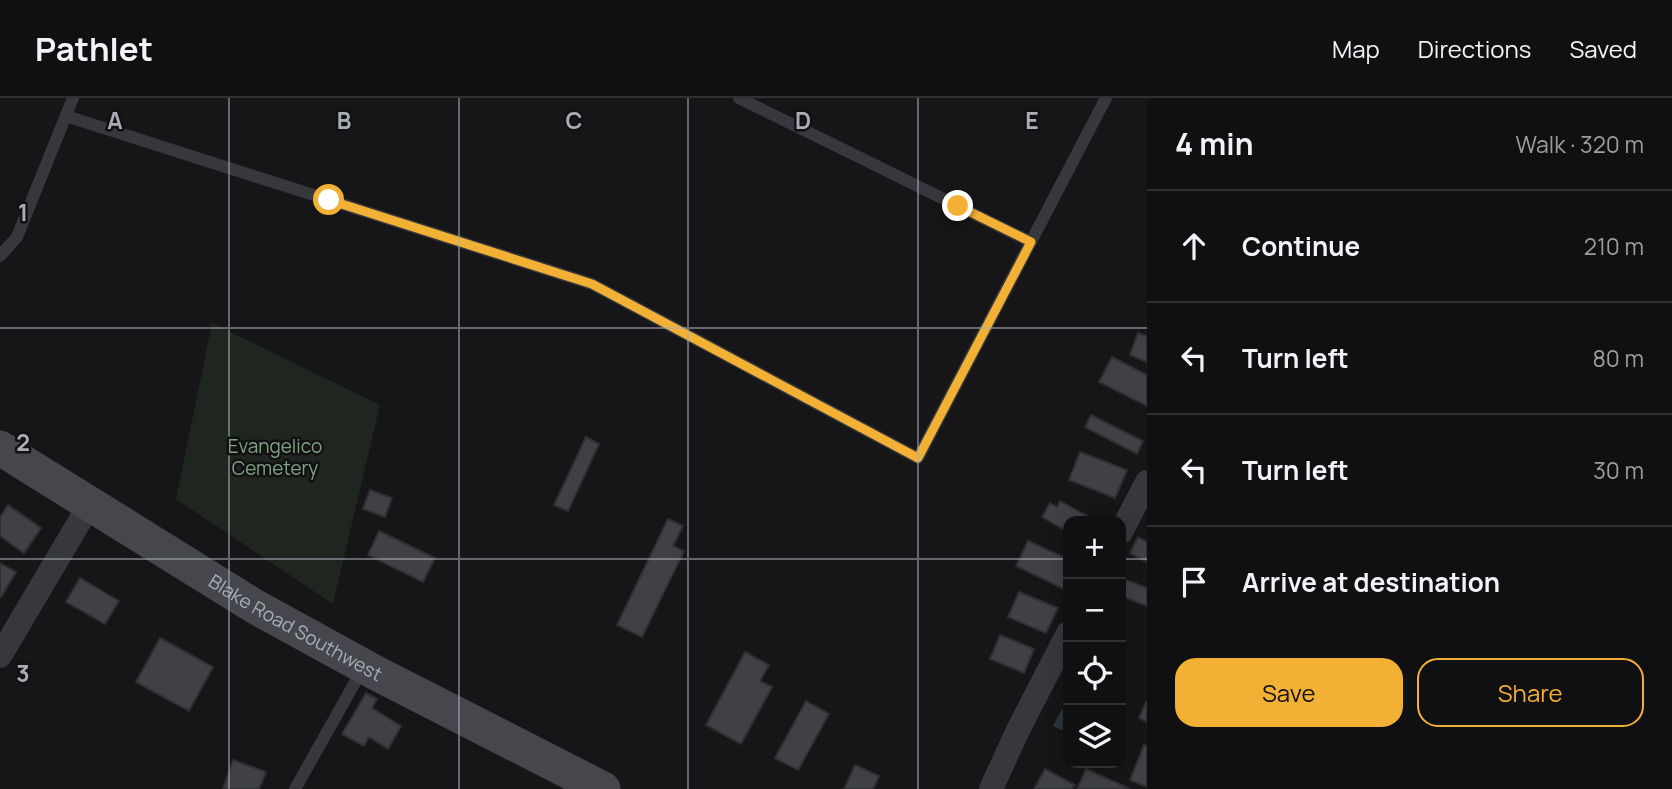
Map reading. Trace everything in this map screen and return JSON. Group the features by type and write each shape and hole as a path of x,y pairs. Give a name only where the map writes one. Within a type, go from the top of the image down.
{"main road":[{"name":"Blake Road Southwest","path":"0,448 254,606 364,667 603,789"}],"street":[{"path":"1126,522 1147,482"},
{"path":"0,656 89,504"},
{"path":"991,789 1063,642"}],"lane":[{"path":"0,256 17,237 73,98"},
{"path":"739,98 1031,242"},
{"path":"66,116 592,284 918,458 1105,98"},
{"path":"295,789 364,667"}],"green space":[{"name":"Evangelico Cemetery","path":"212,323 380,405 333,604 176,499"}],"shaded area":[{"path":"1062,709 1063,710 1063,731 1053,726"}],"building":[{"path":"1138,333 1147,336 1147,362 1130,355"},
{"path":"1112,357 1147,375 1147,406 1099,382"},
{"path":"1091,415 1143,441 1137,454 1085,427"},
{"path":"586,437 599,444 568,511 554,505"},
{"path":"1080,452 1127,470 1115,498 1069,480"},
{"path":"370,490 392,498 385,517 363,509"},
{"path":"1060,501 1087,516 1063,516 1063,529 1042,517 1050,503 1057,507"},
{"path":"8,505 41,528 24,553 0,536 0,517"},
{"path":"668,519 683,526 673,546 684,551 642,637 617,625"},
{"path":"379,531 435,558 423,582 368,555"},
{"path":"1138,537 1147,542 1147,562 1130,553"},
{"path":"1028,541 1063,557 1063,589 1016,566"},
{"path":"0,563 16,572 1,597 0,597"},
{"path":"80,578 119,601 105,624 66,602"},
{"path":"1126,580 1147,588 1147,606 1126,598"},
{"path":"1019,592 1058,608 1046,633 1008,617"},
{"path":"1000,635 1034,649 1024,673 990,659"},
{"path":"160,638 213,667 189,711 136,682"},
{"path":"745,652 769,665 760,681 772,687 741,744 706,725"},
{"path":"366,693 377,699 372,708 401,726 388,749 369,737 364,746 342,734"},
{"path":"806,701 829,714 798,770 775,758"},
{"path":"1147,703 1147,722 1139,718"},
{"path":"1144,745 1147,746 1147,787 1130,780"},
{"path":"233,760 266,772 259,789 223,789"},
{"path":"855,765 879,776 873,789 844,789"},
{"path":"1045,769 1075,785 1072,789 1034,789"},
{"path":"1086,769 1130,789 1077,789"}],"route":[{"path":"329,200 592,284 918,458 1031,242 958,206"}]}
